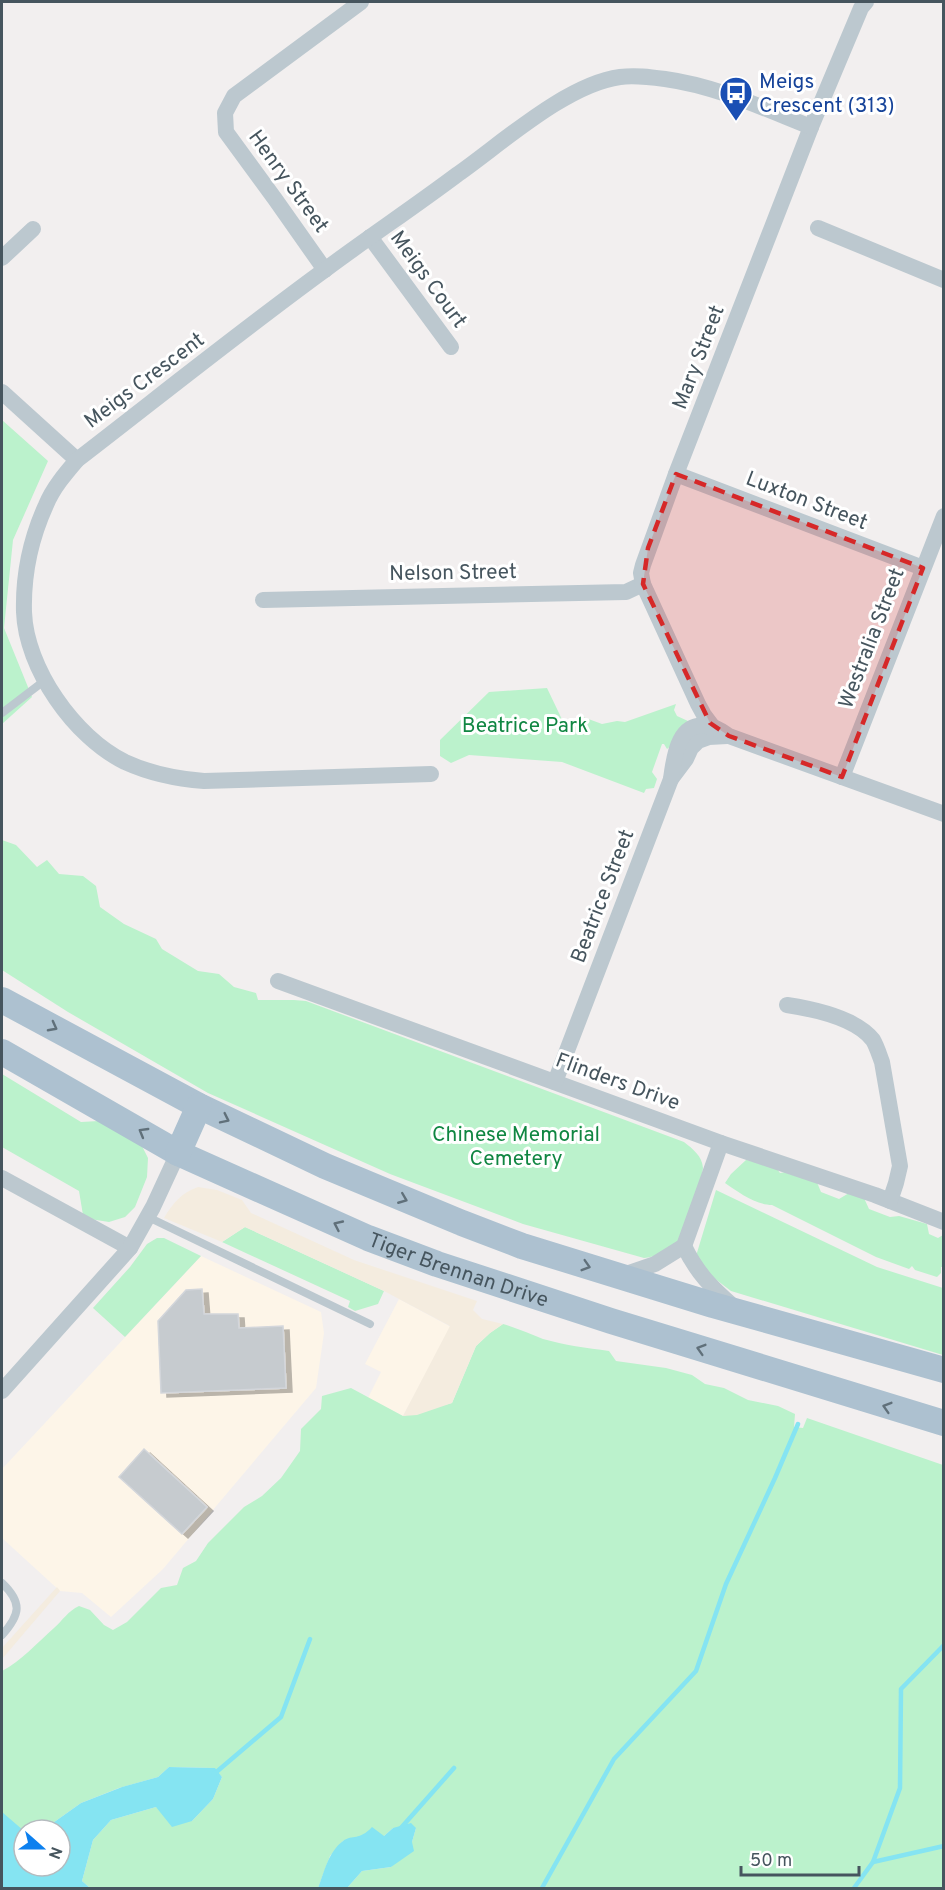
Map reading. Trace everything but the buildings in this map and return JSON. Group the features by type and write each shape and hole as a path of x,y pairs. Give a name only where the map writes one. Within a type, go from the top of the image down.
{"main road":[{"name":"Tiger Brennan Drive","path":"2,1000 199,1106 325,1166 462,1223 522,1246 741,1313 944,1370"},
{"name":"Tiger Brennan Drive","path":"2,1052 178,1153 368,1238 437,1264 611,1321 944,1423"},
{"path":"178,1153 199,1106"}],"street":[{"name":"Henry Street","path":"325,270 226,132 225,113 234,96 361,2"},
{"name":"Mary Street","path":"643,584 641,573 643,565 676,474 811,127 861,8 866,2"},
{"name":"Meigs Crescent","path":"431,774 204,782 161,775 124,761 97,744 58,704 44,681 34,660 24,613 27,564 46,504 60,480 77,460 325,270 538,115 591,85 620,77 644,76 691,83 712,88 811,127"},
{"path":"818,228 944,280"},
{"path":"2,258 33,229"},
{"name":"Meigs Court","path":"370,237 451,347"},
{"path":"2,392 77,460"},
{"name":"Luxton Street","path":"676,474 923,568"},
{"name":"Westralia Street","path":"842,777 944,516"},
{"path":"643,584 701,723 709,737 729,736 944,814"},
{"name":"Nelson Street","path":"263,600 626,592 643,584"},
{"name":"Beatrice Street","path":"555,1082 671,779 686,759 701,723"},
{"name":"Flinders Drive","path":"278,981 944,1222"},
{"path":"787,1005 808,1008 845,1020 866,1033 878,1048 900,1166 890,1201"},
{"path":"620,1276 655,1264 684,1246 721,1143"},
{"path":"2,1391 130,1248 148,1217 178,1153"},
{"path":"2,1178 130,1248"},
{"path":"684,1246 694,1266 708,1285 741,1313"}],"lane":[{"path":"2,712 44,681"},
{"path":"148,1217 370,1324"},
{"path":"2,1583 12,1593 17,1609 12,1624 2,1635"}],"highlighted area":[{"path":"676,474 923,568 842,777 729,736 710,723 643,584 648,548"}],"shaded area":[{"path":"201,1256 321,1312 324,1333 316,1388 163,1569 111,1617 82,1593 60,1591 2,1538 2,1469"},
{"path":"399,1299 451,1327 403,1416 368,1398 381,1372 365,1364"}],"green space":[{"path":"2,420 48,461 13,540 4,628 32,697 2,724"},
{"name":"Beatrice Park","path":"547,688 568,732 574,720 583,717 602,724 625,722 676,704 674,710 677,716 688,721 679,739 667,749 662,744 652,772 657,779 654,788 646,789 644,793 562,762 469,755 451,763 440,756 440,740 489,692"},
{"name":"Chinese Memorial Cemetery","path":"2,840 16,845 37,867 47,860 59,874 83,876 96,886 100,907 124,924 156,939 162,949 198,971 219,974 234,987 256,993 258,1000 306,1001 684,1142 699,1156 703,1168 692,1206 677,1243 662,1254 644,1258 523,1224 390,1174 208,1093 68,1012 2,970"},
{"path":"2,1074 81,1122 99,1121 141,1144 148,1158 147,1177 135,1207 125,1217 109,1222 90,1219 83,1215 79,1191 2,1147"},
{"path":"746,1160 772,1162 780,1173 798,1170 816,1180 821,1192 839,1199 849,1193 864,1198 869,1209 890,1217 899,1216 927,1224 929,1234 938,1238 943,1235 941,1273 937,1277 915,1270 912,1266 909,1269 876,1257 772,1205 760,1203 741,1194 725,1183"},
{"path":"716,1190 877,1267 943,1288 943,1355 731,1291 710,1275 696,1256"},
{"path":"245,1227 384,1291 378,1304 355,1311 348,1307 350,1301 222,1242"},
{"path":"157,1238 164,1238 201,1256 125,1337 93,1308 130,1267 147,1244"},
{"path":"503,1324 543,1339 609,1351 616,1361 666,1368 692,1375 705,1384 724,1388 748,1400 778,1406 795,1414 794,1427 803,1428 807,1418 943,1465 943,1888 347,1888 362,1871 391,1867 412,1842 416,1828 393,1828 384,1836 364,1836 343,1841 330,1856 318,1888 90,1888 82,1881 93,1840 111,1820 156,1807 192,1821 213,1799 222,1777 214,1768 169,1767 158,1777 119,1788 81,1803 60,1818 12,1818 12,1832 2,1821 2,1671 22,1657 79,1606 90,1610 104,1625 113,1630 127,1622 161,1588 177,1585 183,1568 196,1561 208,1543 244,1507 262,1496 281,1478 300,1451 301,1429 321,1409 322,1396 351,1388 403,1416 452,1403 476,1346"}],"sand":[{"path":"198,1187 217,1190 242,1200 251,1213 354,1260 477,1301 473,1310 482,1319 503,1324 476,1346 452,1403 417,1415 403,1416 450,1326 384,1291 245,1227 222,1242 164,1218 178,1199"},
{"path":"57,1587 60,1591 2,1659 2,1648"}],"water":[{"path":"169,1767 215,1768 222,1777 213,1799 192,1821 172,1827 156,1807 111,1820 93,1840 82,1881 90,1888 2,1888 2,1812 12,1821 12,1878 72,1878 72,1818 60,1818 81,1803 122,1787 158,1777"},
{"path":"411,1823 416,1828 412,1842 414,1851 391,1867 362,1871 347,1888 318,1888 330,1857 343,1841 360,1836 372,1827 384,1836 393,1828"}],"waterway":[{"path":"542,1888 614,1759 696,1671 726,1584 798,1424"},
{"path":"214,1774 281,1717 310,1639"},
{"path":"854,1888 873,1862 900,1788 901,1689 944,1645"},
{"path":"400,1829 454,1768"},
{"path":"873,1862 944,1846"}],"place":[{"name":"Meigs Crescent (313)","path":"736,122"}]}
